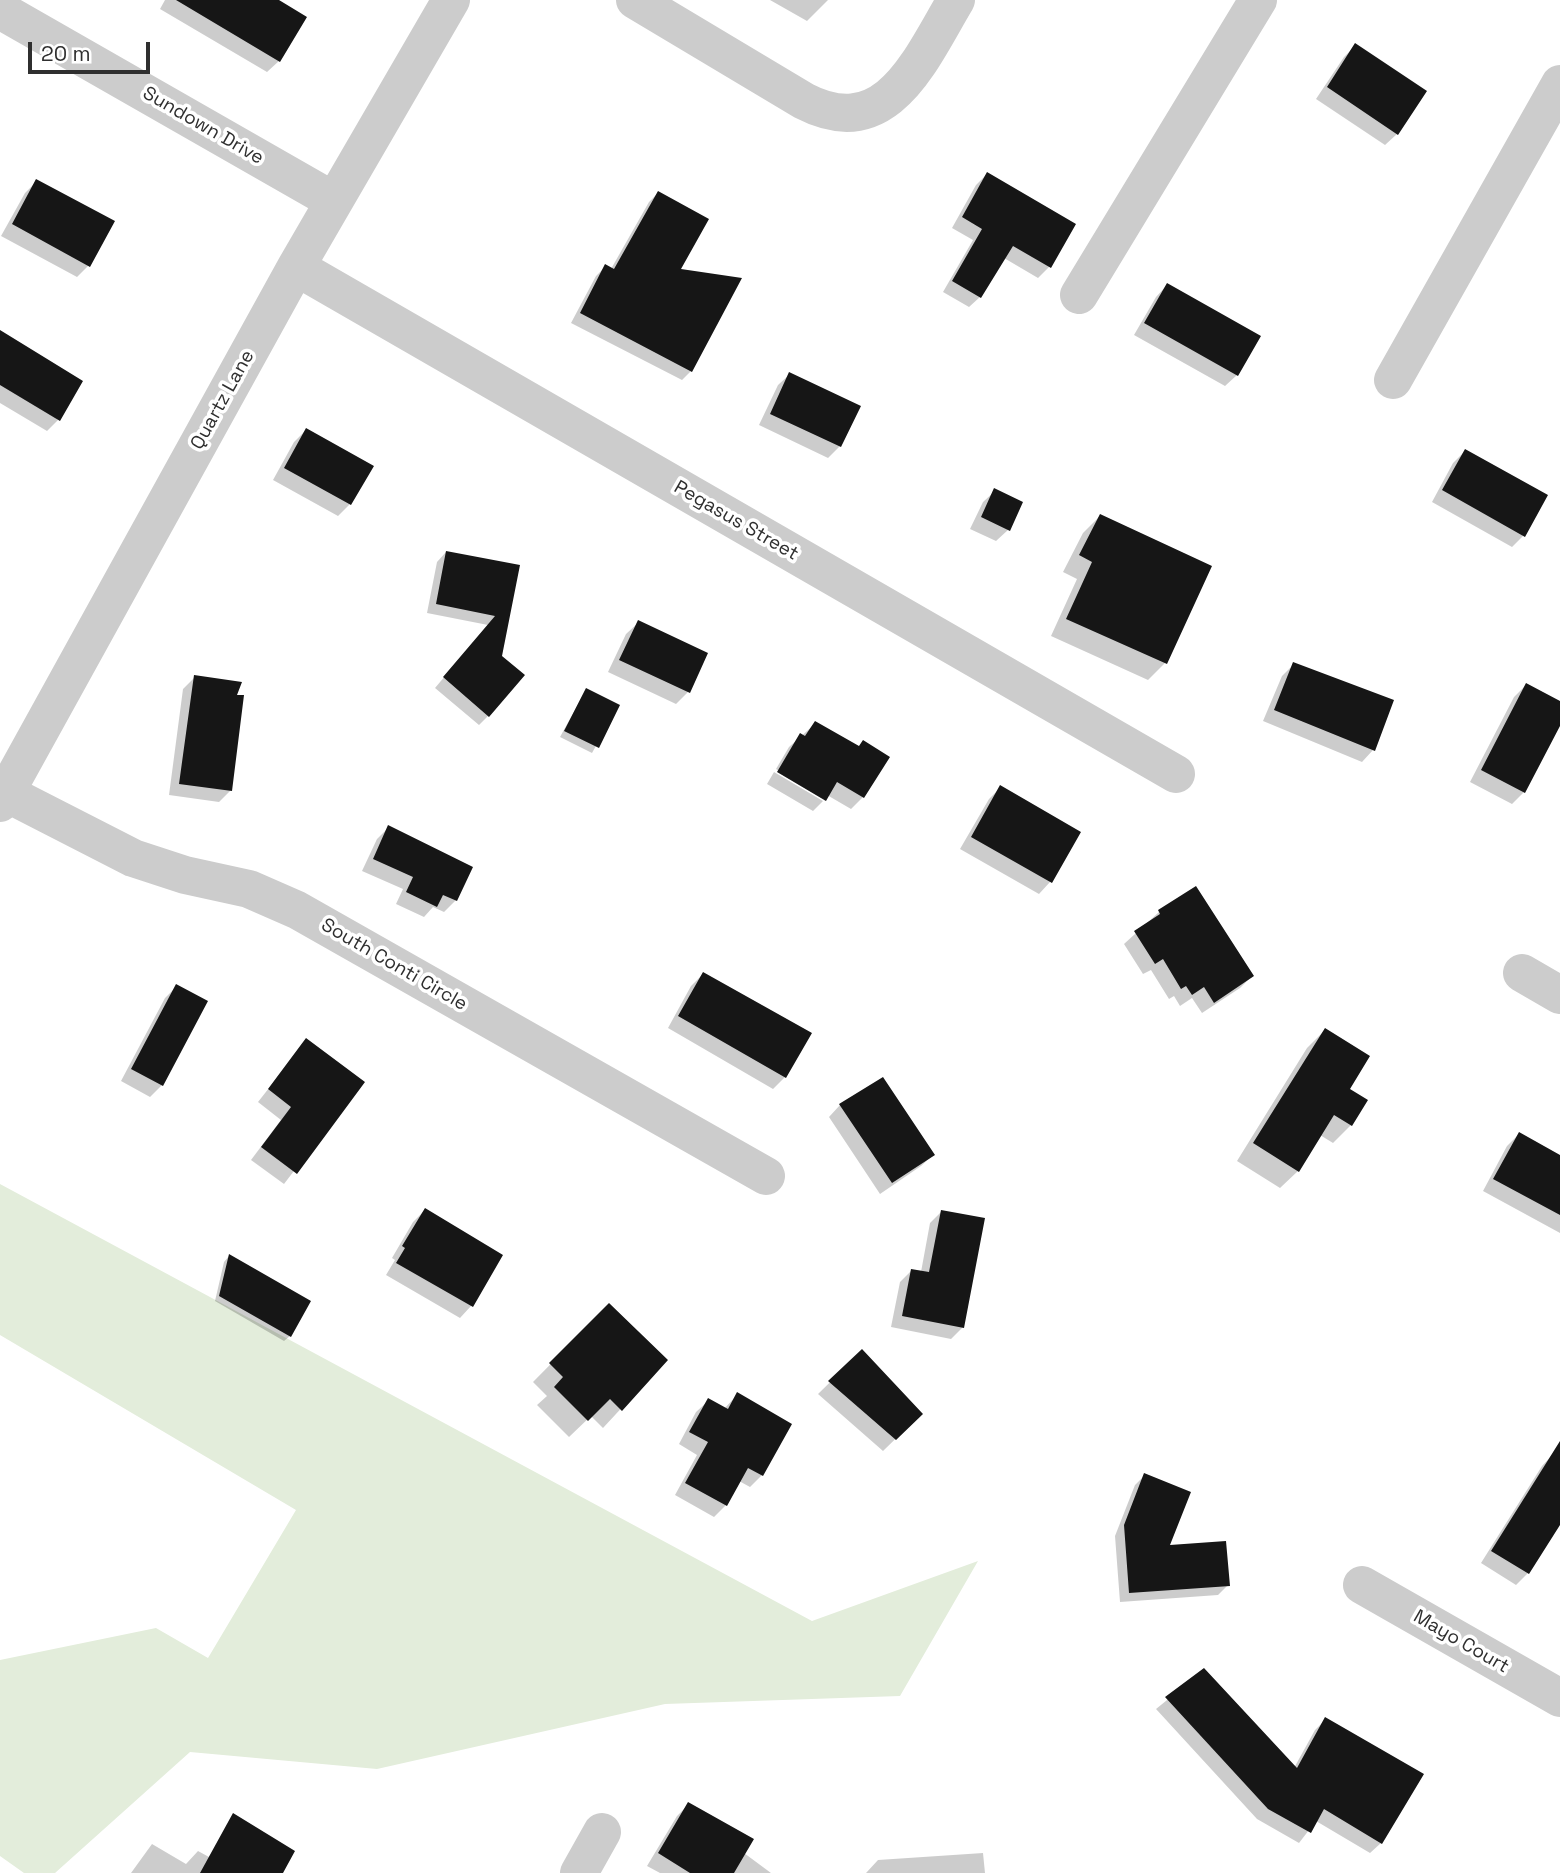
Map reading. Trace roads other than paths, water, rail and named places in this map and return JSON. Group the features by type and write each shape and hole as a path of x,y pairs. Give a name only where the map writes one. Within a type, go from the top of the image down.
{"street":[{"name":"Quartz Lane","path":"2,795 296,267 451,0"},
{"path":"635,0 824,112 848,116 872,110 893,95 913,72 956,0"},
{"path":"1079,295 1258,0"},
{"name":"Sundown Drive","path":"0,10 334,201"},
{"path":"1393,380 1560,84"},
{"name":"Pegasus Street","path":"296,267 1176,774"},
{"name":"South Conti Circle","path":"2,795 132,858 186,875 249,889 297,910 766,1176"},
{"path":"1522,974 1560,995"},
{"name":"Mayo Court","path":"1362,1585 1560,1699"},
{"path":"579,1873 602,1832"}]}
